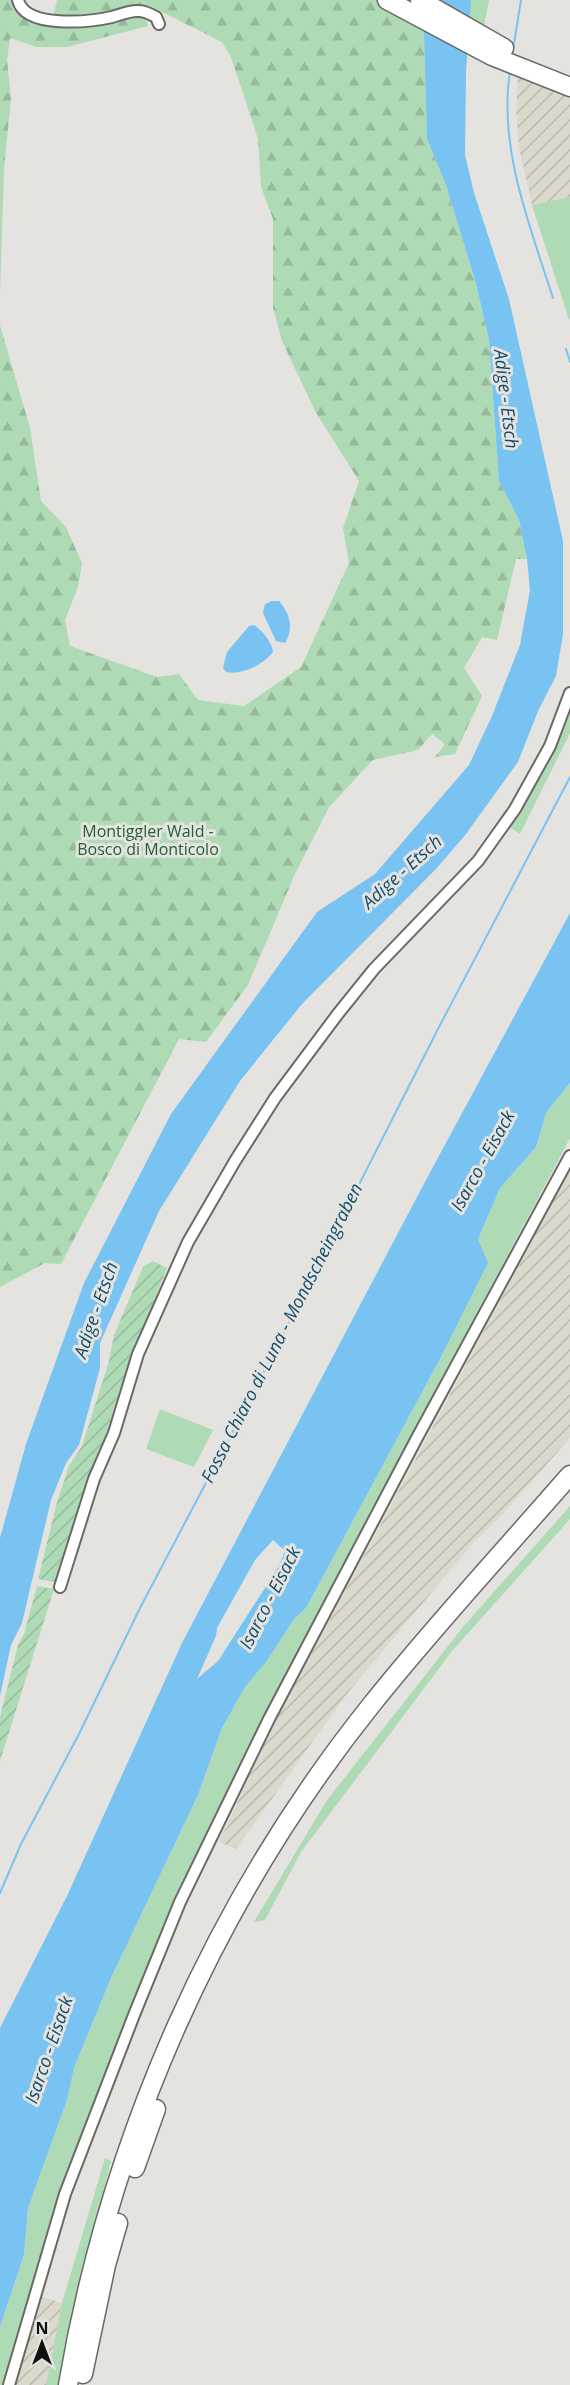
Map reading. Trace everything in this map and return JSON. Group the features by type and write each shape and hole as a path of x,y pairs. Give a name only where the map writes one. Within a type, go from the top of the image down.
{"highway":[{"path":"420,0 491,42 570,74"},
{"path":"389,1 492,56 570,87"},
{"path":"68,2385 94,2260 134,2134 184,2009 238,1903 294,1812 372,1704 570,1475"},
{"path":"81,2385 106,2265 144,2142 169,2074 192,2021 249,1908 305,1817 381,1712 459,1618 570,1493"}],"street":[{"path":"18,0 21,8 52,21 110,17 136,10 156,17 159,24"},
{"path":"60,1587 94,1479 114,1433 138,1354 188,1242 275,1098 337,1015 374,969 478,861 516,809 550,746 570,693"},
{"path":"9,2385 65,2194 180,1902 268,1719 570,1156"}],"shaded area":[{"path":"518,78 570,96 570,197 532,205 519,148 516,110"},
{"path":"570,1170 570,1438 502,1515 473,1543 346,1695 236,1849 219,1842 272,1728"},
{"path":"39,2296 62,2303 46,2385 15,2385"}],"green space":[{"path":"0,0 14,0 17,11 38,21 122,19 137,16 146,20 148,26 67,47 36,47 10,38 7,60 11,99 4,168 0,297"},
{"name":"Montiggler Wald - Bosco di Monticolo","path":"57,0 423,0 427,139 446,185 476,285 489,340 499,481 519,520 527,559 516,559 497,640 482,637 464,668 482,696 455,754 435,757 445,744 432,734 418,750 373,760 329,807 294,876 248,985 206,1042 179,1039 61,1264 45,1263 0,1287 0,325 30,428 41,501 66,527 82,563 78,587 65,620 70,646 157,677 179,674 198,700 244,706 301,667 349,563 343,528 359,481 315,411 282,341 273,308 273,219 261,187 258,139 231,57 222,42 150,6 71,17 53,17"},
{"path":"471,0 489,0 484,26 468,18"},
{"path":"570,197 570,318 569,320 532,205"},
{"path":"570,706 570,733 520,834 509,827 555,746"},
{"path":"570,1083 570,1138 377,1500 283,1683 238,1775 140,1990 109,2064 66,2183 5,2385 0,2385 0,2327 24,2255 28,2208 67,2100 74,2068 111,1978 198,1795 222,1728 245,1687 267,1661 294,1619 306,1608 442,1355 478,1239 500,1188 536,1147 546,1113"},
{"path":"153,1261 167,1268 124,1377 107,1431 79,1503 65,1556 55,1582 38,1579 57,1502 69,1466 82,1446 109,1361 114,1335 143,1267"},
{"path":"160,1409 213,1430 194,1467 146,1449"},
{"path":"570,1506 570,1519 453,1650 301,1852 265,1920 254,1922 327,1800 463,1627"},
{"path":"37,1586 54,1589 0,1761 0,1717 18,1645 24,1634"},
{"path":"105,2158 111,2161 77,2296 60,2385 46,2385 62,2303"}],"water":[{"name":"Adige - Etsch","path":"423,0 471,0 466,72 465,155 474,193 509,299 563,541 563,634 556,676 538,711 518,762 466,834 436,869 302,1004 240,1081 159,1211 100,1343 100,1368 79,1445 66,1463 51,1500 22,1623 11,1645 0,1696 0,1538 26,1444 84,1283 171,1114 317,912 375,874 469,765 492,716 520,645 530,590 527,559 519,520 499,481 489,340 476,284 446,185 427,139"},
{"path":"279,601 290,621 285,643 276,641 263,613 265,604"},
{"path":"254,625 271,644 273,652 252,668 239,672 226,672 223,668 227,652 249,626"},
{"name":"Isarco - Eisack","path":"570,913 570,1083 546,1113 536,1147 500,1188 478,1239 488,1263 442,1355 306,1608 294,1619 267,1661 245,1687 222,1728 198,1795 111,1978 74,2068 67,2100 28,2208 24,2255 0,2327 0,2028 67,1896 182,1643 427,1178","holes":["273,1540 285,1551 279,1566 218,1661 197,1679 216,1636 217,1628 255,1560"]}],"waterway":[{"name":"Fossa Chiaro di Luna - Mondscheingraben","path":"512,56 521,0"},
{"name":"Fossa Chiaro di Luna - Mondscheingraben","path":"510,71 507,100 512,158 526,215 553,298"},
{"name":"Fossa Chiaro di Luna - Mondscheingraben","path":"566,349 570,362"},
{"name":"Fossa Chiaro di Luna - Mondscheingraben","path":"0,1893 21,1844 79,1734 140,1608 570,777"}]}
